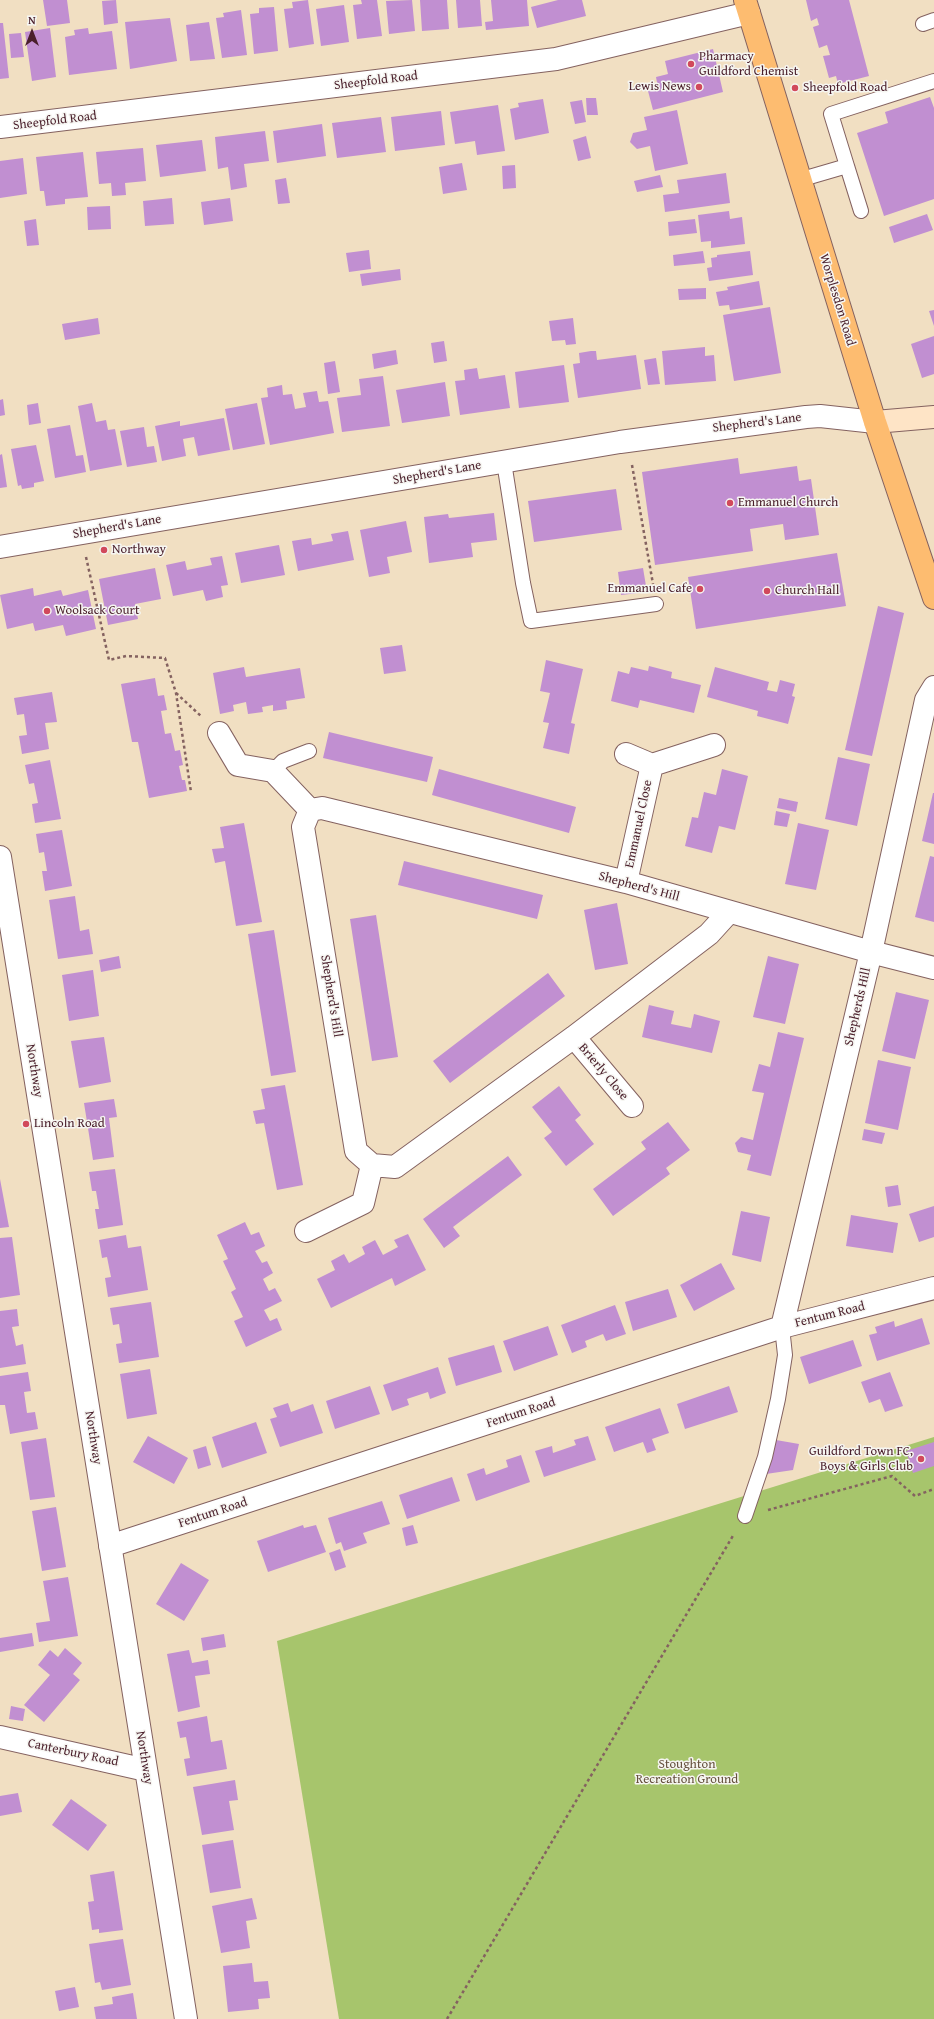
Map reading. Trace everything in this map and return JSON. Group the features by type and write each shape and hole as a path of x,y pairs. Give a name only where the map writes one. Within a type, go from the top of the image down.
{"main road":[{"name":"Worplesdon Road","path":"747,6 799,180 875,422 934,598"}],"street":[{"name":"Sheepfold Road","path":"0,128 556,59 747,6"},
{"name":"Shepherd's Lane","path":"0,547 627,441 806,417 820,416 875,422"},
{"path":"875,422 934,417"},
{"name":"Shepherds Hill","path":"782,1328 871,952 930,693"},
{"path":"219,733 238,765 273,771 310,810"},
{"name":"Emmanuel Close","path":"626,754 652,765 714,746"},
{"name":"Emmanuel Close","path":"626,882 652,765"},
{"name":"Shepherd's Hill","path":"372,1165 356,1151 303,827 310,810 322,808 626,882 871,952 934,968"},
{"name":"Northway","path":"0,857 8,955 110,1546 186,2019"},
{"path":"306,1231 363,1203 372,1165 395,1167 574,1037 709,934 729,912"},
{"name":"Brierly Close","path":"574,1037 632,1106"},
{"name":"Fentum Road","path":"110,1546 782,1328 934,1288"},
{"name":"Canterbury Road","path":"0,1737 146,1770"}],"lane":[{"path":"861,211 831,114 934,81"},
{"path":"799,180 847,166"},
{"path":"504,462 523,583 531,621 656,604"},
{"path":"273,771 284,761 309,751"},
{"path":"745,1516 765,1456 778,1399 786,1355 782,1328"}],"path":[{"path":"627,441 656,604"},
{"path":"81,533 109,660 126,656 165,658 176,693 191,792"},
{"path":"176,693 219,733"},
{"path":"447,2019 745,1516 892,1476 915,1496 934,1489"}],"green space":[{"name":"Stoughton Recreation Ground","path":"934,1437 934,2019 339,2019 277,1641"}],"building":[{"path":"43,0 67,0 70,23 47,26"},
{"path":"116,0 118,23 104,25 102,1"},
{"path":"308,0 314,44 289,48 284,9 293,8 292,2"},
{"path":"361,0 377,0 382,36 357,39 353,5 362,4"},
{"path":"412,0 415,31 389,34 386,1"},
{"path":"420,0 447,0 449,29 422,31"},
{"path":"456,0 480,0 482,26 458,28"},
{"path":"491,0 527,0 529,26 486,30 485,22 493,21"},
{"path":"558,0 582,0 586,16 537,28 531,7"},
{"path":"806,0 849,0 869,76 838,84 836,76 829,78 823,56 830,55 827,45 819,48 813,27 819,25 817,18 811,21"},
{"path":"344,5 349,42 321,46 316,9"},
{"path":"274,7 278,51 254,54 250,14 259,13 259,8"},
{"path":"241,10 247,55 222,58 216,18 224,17 223,13"},
{"path":"170,18 177,61 130,69 125,22"},
{"path":"209,22 215,59 190,61 186,25"},
{"path":"0,23 3,23 9,78 0,79"},
{"path":"50,28 56,77 32,81 25,32"},
{"path":"88,28 89,34 112,31 117,69 69,75 65,37 75,35 74,30"},
{"path":"21,33 24,57 11,58 9,34"},
{"path":"713,49 723,92 653,110 648,91 658,88 656,77 668,74 665,61"},
{"path":"930,97 934,108 934,199 884,216 857,133 888,123 885,112"},
{"path":"586,98 596,98 598,115 587,115"},
{"path":"543,99 549,133 515,140 510,109 519,107 518,103"},
{"path":"582,100 586,122 575,124 570,102"},
{"path":"498,105 505,151 477,155 475,141 455,144 450,112"},
{"path":"677,110 688,164 655,171 650,146 637,149 630,142 633,133 647,130 644,117"},
{"path":"441,111 445,145 395,151 391,117"},
{"path":"381,117 386,152 337,158 332,123"},
{"path":"322,124 326,156 277,163 273,131"},
{"path":"265,131 269,161 244,164 247,187 231,190 228,167 218,169 215,137"},
{"path":"586,136 591,158 578,161 573,140"},
{"path":"202,140 206,171 160,177 156,145"},
{"path":"143,148 146,181 125,183 126,195 112,196 111,183 99,184 96,152"},
{"path":"83,152 88,197 65,199 65,204 46,206 44,191 40,191 36,157"},
{"path":"23,158 27,194 0,198 0,161"},
{"path":"462,163 467,190 443,194 439,167"},
{"path":"515,165 516,188 503,189 502,166"},
{"path":"726,173 730,203 665,212 663,195 679,193 677,180"},
{"path":"660,175 663,187 637,192 634,181"},
{"path":"286,178 290,203 278,204 275,180"},
{"path":"172,198 174,224 145,226 143,201"},
{"path":"230,198 233,221 204,225 201,202"},
{"path":"110,206 111,229 88,230 87,207"},
{"path":"729,211 730,219 742,217 745,244 711,248 711,241 701,242 698,215"},
{"path":"927,214 933,230 894,243 889,227"},
{"path":"36,219 39,245 27,246 24,221"},
{"path":"695,219 697,233 669,236 668,222"},
{"path":"369,250 371,269 349,272 346,253"},
{"path":"703,251 705,263 674,266 673,255"},
{"path":"750,251 753,275 709,281 707,268 712,267 711,258 717,257 717,255"},
{"path":"400,269 401,280 362,286 360,274"},
{"path":"759,281 763,305 730,310 729,305 719,306 716,292 728,290 727,287"},
{"path":"706,288 706,299 679,300 678,289"},
{"path":"770,307 781,373 734,381 723,315"},
{"path":"934,310 934,326 929,311"},
{"path":"98,318 100,334 65,340 62,324"},
{"path":"573,318 576,344 566,345 565,340 552,341 549,321"},
{"path":"934,336 934,374 922,378 911,344"},
{"path":"444,341 447,361 434,363 431,343"},
{"path":"705,347 705,356 714,355 716,381 665,385 662,351"},
{"path":"396,350 398,364 374,369 372,354"},
{"path":"596,351 597,360 636,355 641,389 578,398 573,364 580,363 579,353"},
{"path":"656,358 660,384 648,385 644,360"},
{"path":"335,361 340,392 328,394 324,363"},
{"path":"564,365 569,402 519,408 515,372"},
{"path":"477,368 479,379 505,375 510,408 460,415 455,381 465,380 464,370"},
{"path":"383,376 390,426 342,432 337,398 361,395 359,379"},
{"path":"445,382 450,416 402,423 396,390"},
{"path":"282,385 283,395 292,394 295,409 306,407 303,393 317,391 319,402 328,401 334,433 270,445 261,398 268,397 267,388"},
{"path":"3,399 5,415 0,416 0,400"},
{"path":"38,403 41,423 29,425 27,405"},
{"path":"92,403 96,422 106,420 108,430 115,429 122,465 90,471 78,406"},
{"path":"257,403 265,444 233,450 225,409"},
{"path":"224,418 230,450 198,456 194,437 183,439 186,456 162,461 155,426 180,421 180,426"},
{"path":"70,425 76,456 83,455 86,472 55,478 47,429"},
{"path":"144,427 147,447 154,446 157,462 127,467 120,431"},
{"path":"36,445 44,481 34,483 34,487 22,489 21,485 18,486 11,449"},
{"path":"2,454 7,487 0,488 0,455"},
{"name":"Emmanuel Church","path":"738,458 740,474 797,466 799,481 811,479 819,535 785,540 783,524 750,529 753,551 655,565 642,472"},
{"path":"616,489 622,530 534,542 528,501"},
{"path":"494,513 497,540 471,543 473,557 429,563 424,517 448,514 449,518"},
{"path":"406,521 412,552 387,557 390,573 369,577 360,530"},
{"path":"348,531 354,560 298,571 292,541 311,538 312,545 333,541 331,534"},
{"path":"279,545 285,575 241,583 235,553"},
{"name":"Church Hall","path":"837,553 846,606 696,629 688,577"},
{"path":"222,556 228,585 221,586 223,597 206,601 203,590 173,596 166,565 185,561 187,570 212,565 210,558"},
{"path":"155,568 161,599 135,604 138,619 108,625 99,579"},
{"path":"643,568 647,592 621,595 618,572"},
{"name":"Woolsack Court","path":"33,588 34,596 61,590 63,596 88,590 96,629 66,636 63,625 35,631 33,623 7,629 0,595"},
{"path":"878,606 904,613 872,756 845,750"},
{"path":"402,645 406,671 384,674 380,648"},
{"path":"546,660 583,669 571,723 575,724 569,754 543,748 549,723 543,722 550,693 540,691"},
{"path":"649,666 672,672 671,678 701,685 694,713 640,700 638,708 611,701 618,671 629,674 631,667 648,671"},
{"path":"244,667 246,677 300,668 305,698 286,701 287,709 273,711 273,705 262,707 263,712 248,714 246,702 233,705 234,711 220,714 213,673"},
{"path":"715,667 769,682 767,690 777,692 780,680 795,684 792,696 795,697 788,724 757,716 758,711 707,697"},
{"path":"155,678 158,696 164,695 167,710 161,711 165,734 171,733 175,751 180,750 183,765 179,766 182,780 185,780 187,791 149,798 138,742 132,742 121,684"},
{"path":"52,692 57,722 45,723 49,749 22,754 19,736 27,735 24,714 17,715 14,698"},
{"path":"329,732 433,757 427,782 323,758"},
{"path":"838,757 870,764 857,826 825,819"},
{"path":"50,760 61,819 35,823 32,804 38,803 34,783 29,784 25,765"},
{"path":"439,769 576,807 569,833 432,795"},
{"path":"722,769 748,776 735,830 719,826 712,853 685,846 692,817 698,818 704,792 716,795"},
{"path":"934,793 934,844 922,841"},
{"path":"779,798 798,802 796,812 777,808"},
{"path":"776,811 790,814 787,827 774,825"},
{"path":"244,823 262,922 236,926 225,861 215,863 212,849 224,848 220,827"},
{"path":"798,823 829,830 816,890 785,884"},
{"path":"62,830 72,886 45,891 42,871 47,871 44,852 39,853 36,834"},
{"path":"930,856 934,857 934,922 915,917"},
{"path":"404,861 543,895 537,919 398,885"},
{"path":"75,896 80,931 89,929 93,954 58,959 49,900"},
{"path":"617,903 628,964 595,970 584,910"},
{"path":"376,915 398,1057 372,1061 350,919"},
{"path":"274,930 296,1072 271,1076 248,934"},
{"path":"119,956 121,968 101,972 99,960"},
{"path":"768,956 799,964 785,1024 753,1017"},
{"path":"93,970 99,1016 69,1021 62,975"},
{"path":"548,973 565,996 450,1083 433,1061"},
{"path":"896,992 929,1000 915,1059 882,1051"},
{"path":"649,1005 674,1011 671,1024 691,1028 694,1014 720,1021 712,1053 642,1037"},
{"path":"778,1032 804,1038 771,1176 747,1170 751,1155 738,1152 735,1143 741,1137 753,1140 764,1093 752,1091 759,1064 770,1067"},
{"path":"104,1037 111,1082 79,1088 71,1041"},
{"path":"878,1060 911,1067 898,1130 865,1123"},
{"path":"285,1085 303,1185 277,1190 264,1123 256,1124 253,1111 265,1109 261,1089"},
{"path":"559,1086 581,1115 575,1120 594,1144 566,1166 544,1138 552,1132 532,1107"},
{"path":"114,1099 117,1117 109,1118 114,1157 93,1160 84,1103"},
{"path":"668,1122 690,1150 666,1168 670,1174 613,1216 593,1189 646,1149 641,1142"},
{"path":"864,1129 885,1133 882,1144 862,1140"},
{"path":"508,1156 522,1175 453,1227 460,1236 444,1248 423,1219"},
{"path":"115,1169 123,1225 98,1229 95,1209 99,1209 96,1191 92,1191 89,1172"},
{"path":"0,1179 9,1227 0,1228"},
{"path":"898,1185 901,1205 888,1207 885,1187"},
{"path":"934,1206 934,1237 919,1242 909,1214"},
{"path":"741,1211 770,1217 761,1262 732,1255"},
{"path":"851,1215 898,1223 893,1253 846,1246"},
{"path":"245,1222 251,1235 259,1232 265,1246 255,1251 262,1263 267,1261 273,1273 263,1279 269,1291 275,1288 282,1301 264,1310 270,1321 277,1318 282,1330 246,1347 234,1321 243,1317 231,1292 236,1289 223,1261 228,1259 217,1235"},
{"path":"408,1234 426,1270 395,1286 392,1278 331,1308 317,1279 335,1270 331,1261 344,1254 349,1263 365,1254 362,1247 375,1240 383,1255 398,1247 394,1240"},
{"path":"126,1235 128,1248 141,1246 148,1290 108,1297 105,1278 111,1277 107,1257 102,1258 99,1240"},
{"path":"12,1237 20,1295 0,1298 0,1238"},
{"path":"721,1263 735,1289 694,1311 680,1285"},
{"path":"668,1289 677,1317 633,1331 625,1302"},
{"path":"151,1302 159,1357 119,1363 116,1344 122,1343 119,1324 113,1325 110,1308"},
{"path":"615,1305 626,1334 606,1341 603,1334 585,1341 587,1347 572,1353 561,1325"},
{"path":"17,1309 19,1326 12,1327 16,1346 23,1344 26,1364 0,1368 0,1311"},
{"path":"922,1318 930,1344 877,1361 869,1335 877,1333 875,1327 894,1321 895,1327"},
{"path":"548,1326 558,1355 514,1371 503,1341"},
{"path":"853,1340 862,1366 809,1384 800,1357"},
{"path":"494,1345 502,1372 456,1386 448,1358"},
{"path":"438,1367 446,1393 430,1399 428,1392 407,1399 409,1405 392,1411 383,1385"},
{"path":"150,1369 157,1414 127,1419 120,1374"},
{"path":"28,1372 31,1391 24,1392 27,1413 35,1412 38,1429 10,1434 5,1405 0,1405 0,1376"},
{"path":"890,1372 903,1406 885,1412 880,1399 869,1403 861,1382"},
{"path":"370,1386 380,1414 335,1429 326,1401"},
{"path":"729,1386 738,1412 685,1429 677,1404"},
{"path":"288,1403 291,1412 313,1404 323,1433 280,1447 270,1419 277,1417 273,1408"},
{"path":"660,1408 669,1433 652,1439 656,1450 647,1453 643,1442 614,1452 605,1427"},
{"path":"256,1422 267,1453 222,1468 212,1437"},
{"path":"148,1436 188,1458 174,1484 133,1462"},
{"path":"588,1436 596,1460 544,1477 535,1451 552,1446 553,1453 576,1445 574,1440"},
{"path":"46,1438 55,1497 30,1500 21,1442"},
{"path":"776,1440 799,1444 793,1470 766,1474"},
{"name":"Guildford Town FC, Boys & Girls Club","path":"934,1442 934,1466 913,1473 906,1451"},
{"path":"206,1446 211,1465 198,1469 193,1450"},
{"path":"521,1455 530,1482 476,1501 467,1474 484,1468 486,1475 508,1467 506,1460"},
{"path":"452,1477 460,1501 407,1519 399,1495"},
{"path":"382,1501 390,1524 363,1533 367,1543 344,1551 341,1542 336,1544 328,1518"},
{"path":"56,1507 66,1567 42,1571 32,1511"},
{"path":"303,1525 304,1528 316,1525 326,1552 268,1572 257,1541"},
{"path":"413,1525 418,1543 406,1546 402,1528"},
{"path":"340,1549 346,1567 335,1571 329,1553"},
{"path":"181,1563 209,1580 184,1621 156,1604"},
{"path":"68,1577 78,1636 39,1642 36,1623 50,1621 43,1581"},
{"path":"32,1633 34,1646 0,1652 0,1638"},
{"path":"224,1634 226,1647 203,1651 201,1638"},
{"path":"65,1648 82,1663 73,1674 80,1680 44,1722 24,1705 50,1675 38,1665 50,1650 58,1657"},
{"path":"189,1650 192,1663 208,1660 210,1674 195,1676 200,1707 178,1712 167,1654"},
{"path":"11,1706 25,1709 23,1721 9,1719"},
{"path":"207,1716 211,1742 222,1740 227,1769 187,1776 184,1759 190,1758 186,1737 180,1738 177,1722"},
{"path":"235,1780 238,1800 229,1801 234,1830 202,1835 193,1787"},
{"path":"18,1793 22,1812 0,1816 0,1796"},
{"path":"71,1799 107,1825 88,1851 52,1825"},
{"path":"233,1840 241,1888 210,1893 202,1845"},
{"path":"114,1871 123,1930 99,1933 99,1929 92,1930 88,1902 94,1901 90,1875"},
{"path":"252,1898 257,1919 246,1921 250,1948 221,1953 212,1906"},
{"path":"123,1939 131,1985 102,1990 100,1982 95,1983 89,1944"},
{"path":"252,1963 254,1982 268,1981 270,1998 258,1999 259,2009 228,2012 223,1966"},
{"path":"75,1987 79,2007 59,2011 55,1991"},
{"path":"133,1993 137,2019 96,2019 94,2007 113,2004 112,1997"}],"place":[{"name":"Pharmacy Guildford Chemist","path":"691,64"},
{"name":"Lewis News","path":"699,87"},
{"name":"Sheepfold Road","path":"795,88"},
{"name":"Emmanuel Church","path":"730,503"},
{"name":"Northway","path":"104,550"},
{"name":"Emmanuel Cafe","path":"700,589"},
{"name":"Church Hall","path":"767,591"},
{"name":"Woolsack Court","path":"47,611"},
{"name":"Lincoln Road","path":"26,1124"},
{"name":"Guildford Town FC, Boys & Girls Club","path":"921,1459"}]}
